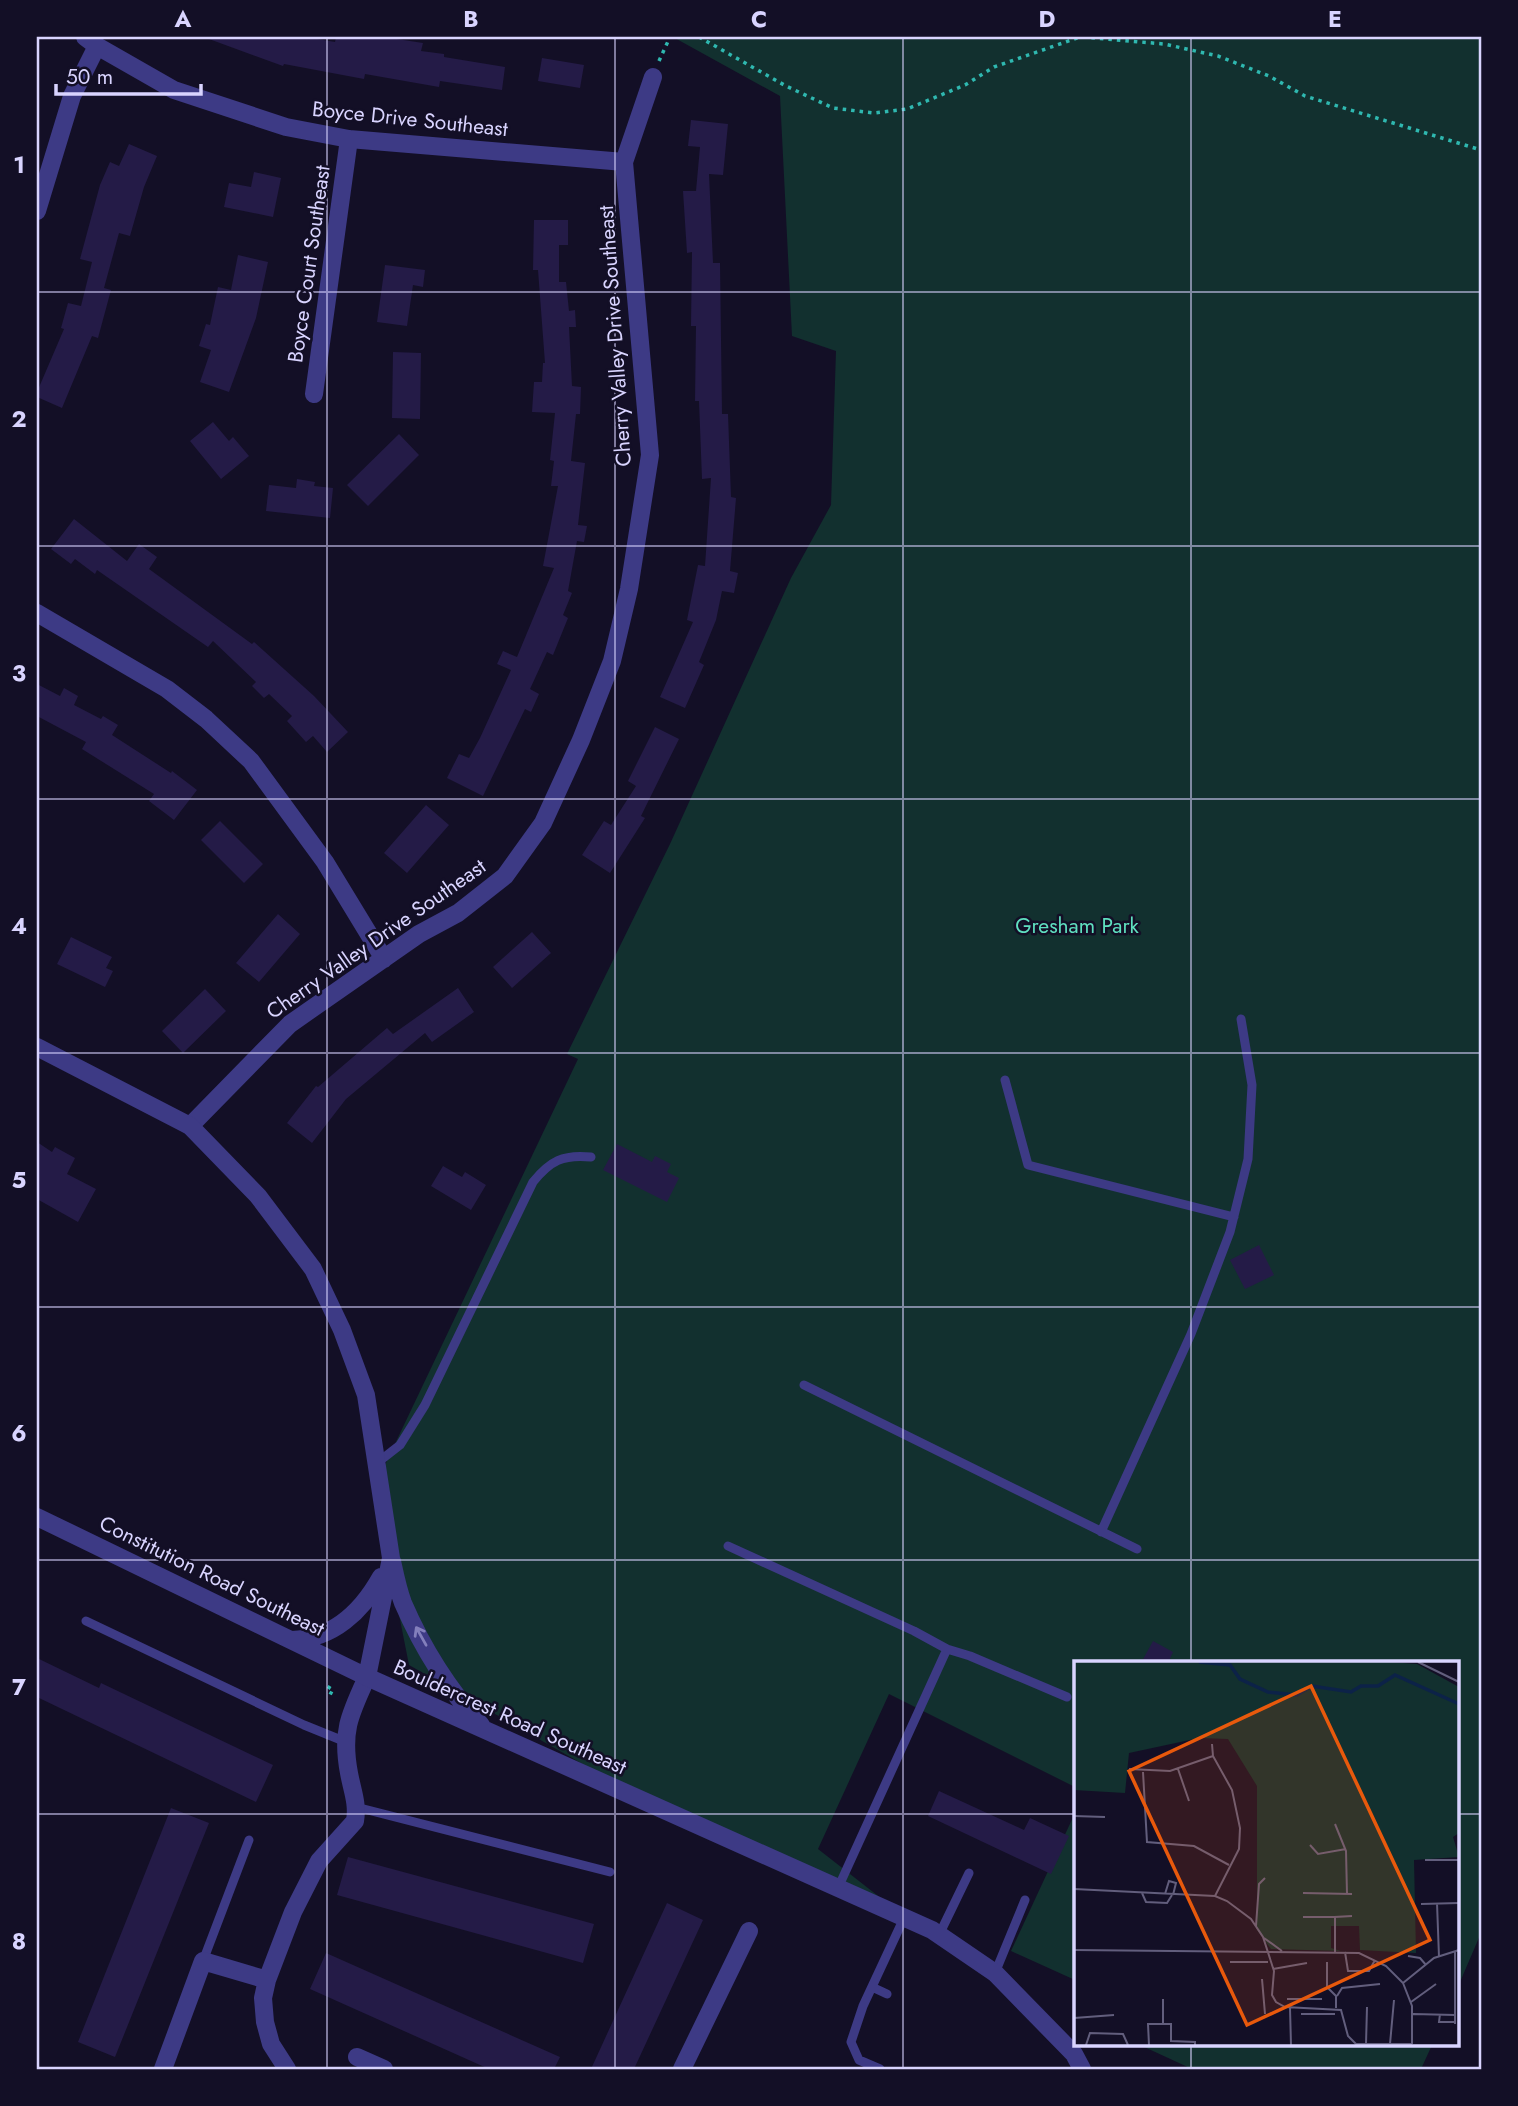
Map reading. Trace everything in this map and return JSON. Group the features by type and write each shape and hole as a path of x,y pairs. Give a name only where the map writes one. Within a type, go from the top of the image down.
{"street":[{"name":"Boyce Drive Southeast","path":"91,41 174,90 286,127 349,139 624,162"},
{"path":"37,211 91,41"},
{"name":"Cherry Valley Drive Southeast","path":"190,1126 290,1024 419,934 458,913 505,876 543,823 581,740 612,661 629,589 650,455 624,162 653,77"},
{"name":"Boyce Court Southeast","path":"314,394 349,139"},
{"path":"37,612 167,690 206,719 251,761 325,862 384,959"},
{"name":"Bouldercrest Road Southeast","path":"37,1047 190,1126 258,1196 313,1269 342,1330 366,1395 391,1558 367,1677 939,1935 995,1973 1074,2054 1082,2069"},
{"name":"Constitution Road Southeast","path":"37,1517 367,1677"},
{"path":"290,1640 308,1640 332,1630 355,1613 371,1596 391,1558"},
{"path":"391,1558 402,1601 416,1630 464,1706 488,1732"},
{"path":"287,2069 271,2044 264,2022 263,1998 267,1980 293,1912 318,1861 355,1821 355,1793 349,1776 346,1734 367,1677"},
{"path":"682,2069 749,1931"},
{"path":"163,2069 203,1961 267,1980"},
{"path":"357,2057 384,2069"}],"lane":[{"path":"1101,1532 1191,1334 1230,1232 1248,1159 1252,1085 1241,1018"},
{"path":"1005,1080 1028,1165 1234,1217"},
{"path":"377,1463 400,1445 425,1405 533,1182 544,1168 561,1158 574,1155 591,1157"},
{"path":"804,1385 1137,1549"},
{"path":"727,1546 914,1631 947,1649 1067,1697"},
{"path":"86,1621 304,1725 346,1734"},
{"path":"838,1888 947,1649"},
{"path":"356,1807 610,1872"},
{"path":"203,1961 249,1840"},
{"path":"939,1935 969,1873"},
{"path":"995,1973 1025,1900"},
{"path":"880,2069 859,2060 851,2042 872,1987 904,1918"},
{"path":"872,1987 887,1994"}],"path":[{"path":"653,77 670,37"},
{"path":"699,37 786,86 833,108 874,113 907,109 965,85 994,67 1082,37 1164,44 1218,56 1269,76 1306,96 1481,150"},
{"path":"330,1686 327,1691 333,1695"}],"green space":[{"name":"Gresham Park","path":"673,37 1481,37 1481,1933 1458,1987 1458,1661 1074,1661 1074,1786 889,1694 818,1849 882,1899 637,1795 409,1665 374,1488 578,1059 567,1054 670,844 791,578 831,505 836,351 792,336 780,96"},
{"path":"1074,1815 1074,1980 1011,1951"},
{"path":"1142,2046 1432,2046 1421,2069 1192,2069"}],"building":[{"path":"209,37 306,37 335,42 336,37 384,37 423,43 421,51 505,67 502,90 440,81 439,87 365,74 364,79 284,64 283,66"},
{"path":"542,58 584,65 580,88 538,81"},
{"path":"691,120 728,124 723,175 709,174 713,263 720,263 722,414 728,414 731,497 736,498 730,571 738,573 734,593 722,591 716,620 699,662 704,665 685,708 660,697 693,622 687,620 698,565 705,566 711,478 702,479 699,401 695,401 696,326 691,326 692,252 687,253 683,191 696,191 700,147 688,146"},
{"path":"129,144 157,156 144,187 130,236 119,233 104,288 111,290 98,338 92,336 62,408 37,397 37,392 64,329 61,328 68,303 81,306 92,262 80,259 100,185 110,162 119,166"},
{"path":"254,172 281,178 273,217 224,207 229,183 251,187"},
{"path":"534,220 568,220 568,245 559,245 559,282 566,282 569,311 575,310 576,327 569,327 572,386 581,387 580,414 576,414 571,461 585,463 578,525 587,526 584,542 577,541 568,591 572,593 563,615 568,618 553,655 547,652 530,689 539,694 531,712 525,709 483,796 447,778 459,754 469,758 480,738 511,670 497,664 503,651 517,657 554,568 543,566 558,486 551,486 554,461 550,460 555,413 532,412 534,382 542,382 545,363 538,270 533,270"},
{"path":"238,255 268,262 256,318 229,392 200,382 211,350 199,346 206,324 210,325 218,287 231,290"},
{"path":"385,265 425,270 423,287 413,285 407,326 377,322"},
{"path":"393,352 421,353 420,419 392,418"},
{"path":"213,422 229,441 233,437 249,456 221,479 190,441"},
{"path":"399,434 419,455 368,506 347,485"},
{"path":"297,479 315,482 314,486 333,488 330,518 266,511 269,485 296,488"},
{"path":"74,519 127,561 139,544 157,557 149,569 252,644 254,642 314,696 348,732 327,752 313,736 306,742 287,721 292,716 269,694 264,698 252,686 256,682 213,641 208,647 97,570 95,574 75,559 71,564 51,549"},
{"path":"37,684 60,696 64,688 78,696 74,705 118,725 112,735 171,773 172,771 197,790 174,820 149,801 154,794 82,749 86,742 37,716"},
{"path":"655,727 679,739 641,816 645,818 610,873 582,855 604,821 611,825 636,786 628,781"},
{"path":"426,805 449,825 407,873 384,853"},
{"path":"220,821 263,864 244,883 201,840"},
{"path":"278,914 300,934 259,982 236,963"},
{"path":"532,932 551,953 512,988 493,967"},
{"path":"71,937 112,957 106,968 113,971 105,987 57,964"},
{"path":"458,988 474,1012 432,1042 425,1033 346,1099 312,1143 287,1123 316,1086 387,1028 393,1034"},
{"path":"205,989 226,1011 183,1053 162,1031"},
{"path":"37,1142 52,1152 55,1147 75,1158 67,1174 96,1189 78,1222 37,1199"},
{"path":"617,1144 652,1162 655,1156 671,1164 667,1172 679,1178 667,1202 603,1170"},
{"path":"443,1166 462,1177 465,1172 486,1185 471,1210 431,1186"},
{"path":"1259,1245 1274,1275 1245,1289 1230,1260"},
{"path":"1153,1641 1173,1652 1169,1661 1142,1661"},
{"path":"37,1658 99,1688 101,1683 273,1765 256,1802 37,1697"},
{"path":"939,1791 1024,1830 1030,1818 1069,1836 1051,1874 928,1816"},
{"path":"171,1808 209,1823 115,2057 78,2042"},
{"path":"348,1857 594,1924 583,1963 337,1895"},
{"path":"667,1903 703,1920 634,2069 591,2069"},
{"path":"326,1953 560,2057 554,2069 489,2069 310,1989"}]}
